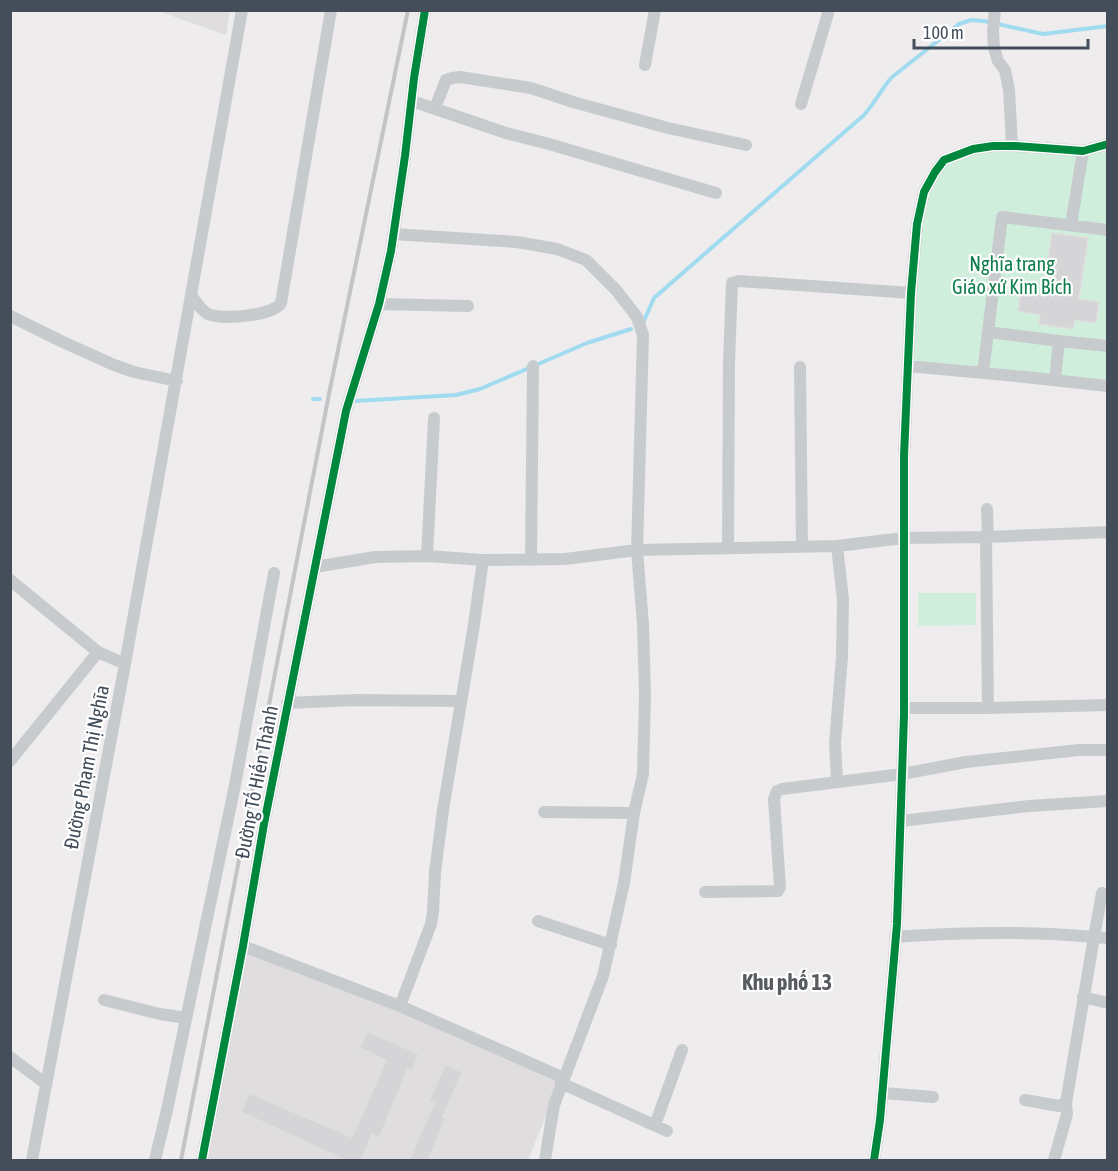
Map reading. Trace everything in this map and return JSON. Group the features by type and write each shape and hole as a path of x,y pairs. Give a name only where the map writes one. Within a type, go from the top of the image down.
{"street":[{"name":"Đường Phạm Thị Nghĩa","path":"32,1161 177,381 242,10"},
{"path":"192,297 202,310 210,315 218,316 259,314 278,308 281,303 331,10"},
{"name":"Đường Tố Hiến Thành","path":"202,1161 260,847 346,411 379,304 393,234 425,10"},
{"path":"645,65 655,10"},
{"path":"801,104 829,10"},
{"path":"995,13 994,48 998,61 1005,70 1009,90 1012,146"},
{"path":"435,108 446,80 460,77 531,88 668,128 746,145"},
{"path":"412,101 506,133 716,193"},
{"path":"874,1161 883,1093 901,821 905,445 911,293 917,224 924,192 934,172 944,160 973,149 1012,146 1083,151 1107,144"},
{"path":"1071,225 1083,151"},
{"path":"983,373 1002,217 1107,230"},
{"path":"393,234 517,242 557,249 586,260 616,290 638,317 643,334 637,550 643,624 645,741 643,774 611,945 603,976 554,1105 545,1161"},
{"path":"728,549 729,362 732,283 739,280 911,293"},
{"path":"379,304 468,306"},
{"path":"10,316 114,365 134,372 177,381"},
{"path":"988,332 1107,346"},
{"path":"1055,380 1059,340"},
{"path":"531,560 533,366"},
{"path":"908,366 1107,386"},
{"path":"800,367 802,547"},
{"path":"427,556 434,418"},
{"path":"987,509 988,708"},
{"path":"315,567 375,557 427,556 483,560 565,559 637,550 837,546 903,537 987,537 1107,532"},
{"path":"837,546 843,600 842,657 835,743 837,782"},
{"path":"400,1006 431,924 443,810 483,560"},
{"path":"155,1161 235,785 274,573"},
{"path":"10,580 98,652 125,664"},
{"path":"10,761 98,652"},
{"path":"288,703 356,700 461,700"},
{"path":"904,708 1107,705"},
{"path":"705,892 778,891 780,887 774,799 777,791 799,786 902,774 966,762 1079,750 1107,750"},
{"path":"901,821 1029,806 1107,801"},
{"path":"544,812 634,813"},
{"path":"1054,1161 1067,1114 1066,1103 1102,893"},
{"path":"538,921 611,945"},
{"path":"895,937 950,933 1068,934 1107,938"},
{"path":"243,946 400,1006 668,1131"},
{"path":"1083,997 1107,1003"},
{"path":"104,1000 186,1018"},
{"path":"655,1125 682,1050"},
{"path":"10,1057 46,1084"},
{"path":"883,1093 933,1097"},
{"path":"1025,1100 1059,1106 1066,1103"}],"shaded area":[{"path":"158,11 230,11 226,35"},
{"path":"246,952 399,1009 560,1081 528,1160 207,1160"}],"green space":[{"name":"Nghĩa trang Giáo xứ Kim Bích","path":"1107,149 1107,383 912,363 921,225 928,194 946,164 975,153 993,151"},
{"path":"918,593 976,593 976,625 918,626"}],"building":[{"path":"1052,233 1088,238 1079,299 1099,302 1096,323 1075,320 1073,329 1039,324 1040,315 1018,311 1021,291 1043,295"},
{"path":"367,1031 419,1054 412,1071 408,1069 379,1138 372,1134 361,1161 347,1161 241,1112 249,1093 352,1137 386,1060 360,1048"},
{"path":"445,1064 462,1072 443,1117 446,1118 428,1161 409,1161 434,1103 429,1101"}],"waterway":[{"path":"643,323 654,298 864,115 891,78 959,24 971,20 984,21 1043,34 1108,26"},
{"path":"536,365 587,343 631,329"},
{"path":"355,401 456,395 480,389 529,368"},
{"path":"313,399 320,399"}],"railway":[{"path":"181,1160 329,394 408,10"}],"cycle path":[{"path":"202,1160 264,824 346,411 379,304 391,251 425,10"},
{"path":"874,1160 880,1120 897,924 904,715 904,456 911,293 917,224 924,192 944,160 973,149 1015,146 1083,151 1108,144"}],"district":[{"name":"Khu phố 13","path":"787,982"}]}
